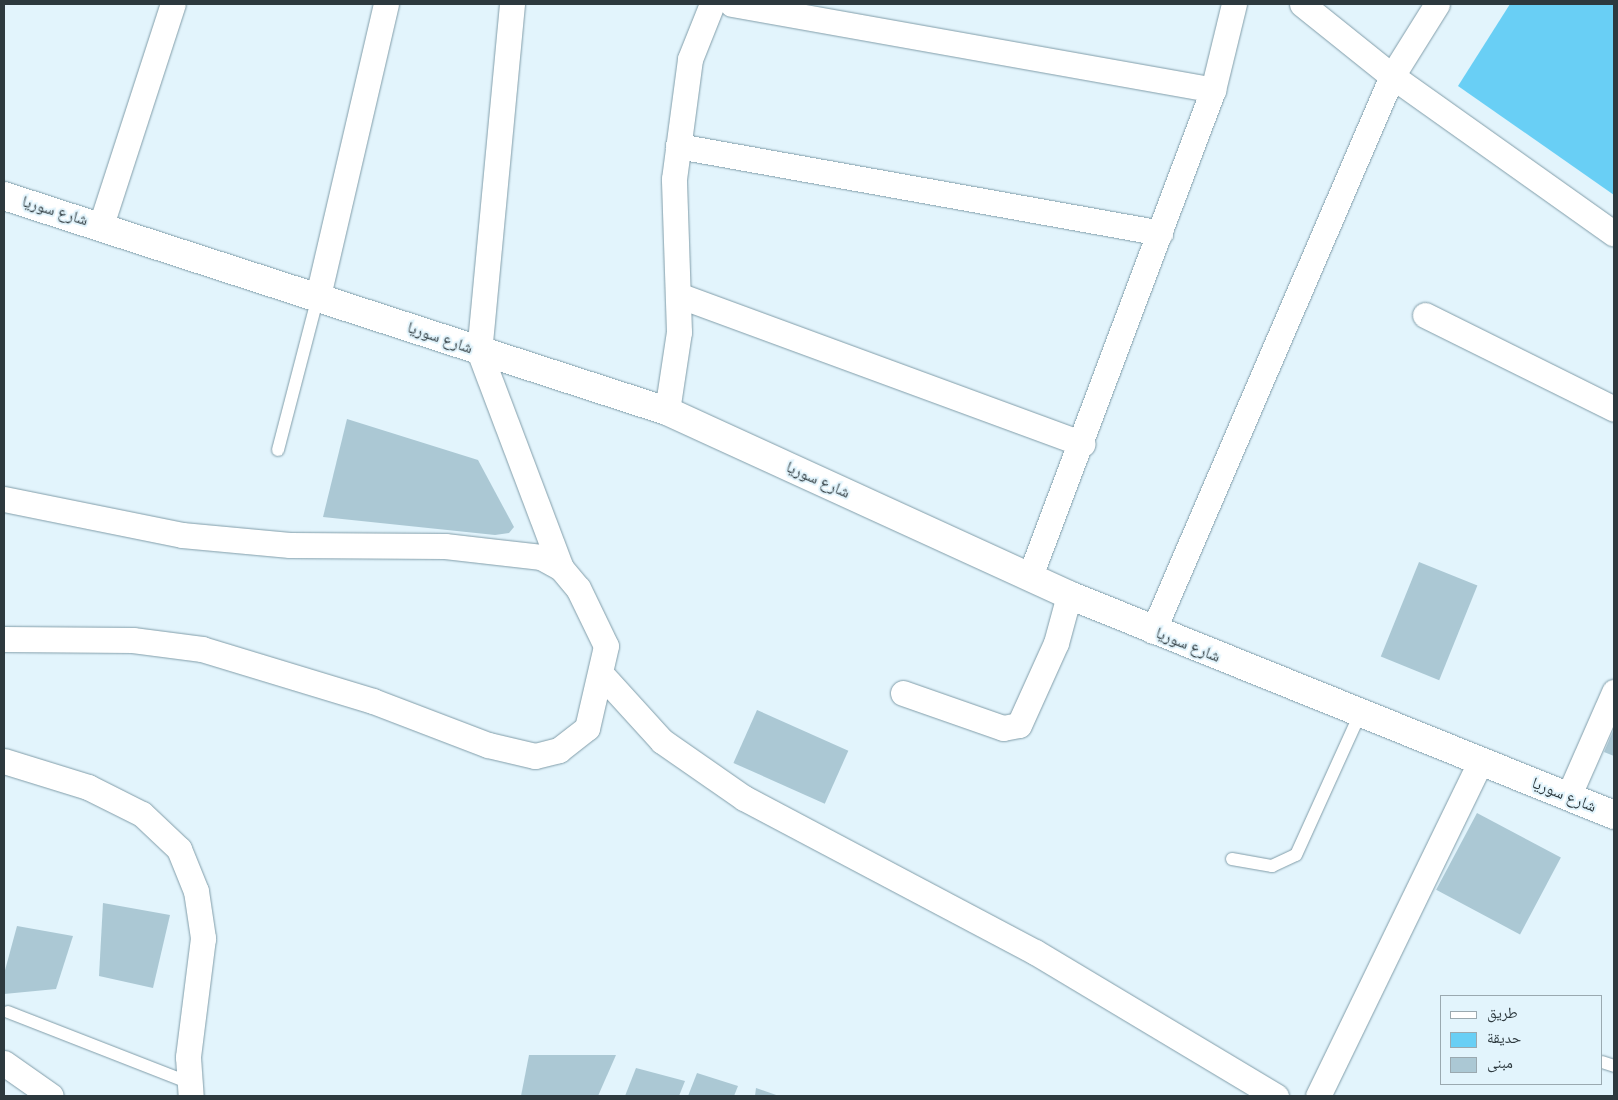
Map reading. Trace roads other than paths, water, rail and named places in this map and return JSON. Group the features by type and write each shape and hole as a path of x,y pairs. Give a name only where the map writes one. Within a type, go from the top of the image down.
{"street":[{"path":"101,225 173,4"},
{"path":"318,296 386,4"},
{"path":"4,639 133,640 202,649 373,701 488,745 535,756 559,750 587,728 602,675 606,646 578,588 561,568 479,351 512,4"},
{"path":"666,411 678,332 674,179 690,59 712,4"},
{"path":"732,4 1213,90"},
{"path":"1030,576 1082,444 1213,90 1234,4"},
{"path":"1302,4 1392,76 1614,234"},
{"path":"1153,631 1392,76 1437,4"},
{"path":"678,146 1160,233"},
{"name":"شارع سوريا","path":"4,196 101,225 666,411 1069,595 1153,631 1614,815"},
{"path":"678,295 1082,444"},
{"path":"1425,315 1614,409"},
{"path":"4,499 182,534 290,545 445,546 541,557 561,568"},
{"path":"903,693 1002,728 1019,725 1056,643 1069,595"},
{"path":"602,675 662,742 744,798 1036,952 1276,1096"},
{"path":"1568,797 1614,692"},
{"path":"4,761 88,787 142,814 178,848 196,891 203,938 188,1057 190,1090"},
{"path":"1318,1096 1480,762"},
{"path":"4,1063 51,1096"}],"lane":[{"path":"278,450 318,296"},
{"path":"1232,859 1272,866 1296,855 1360,714"},
{"path":"8,1012 190,1090"}]}
